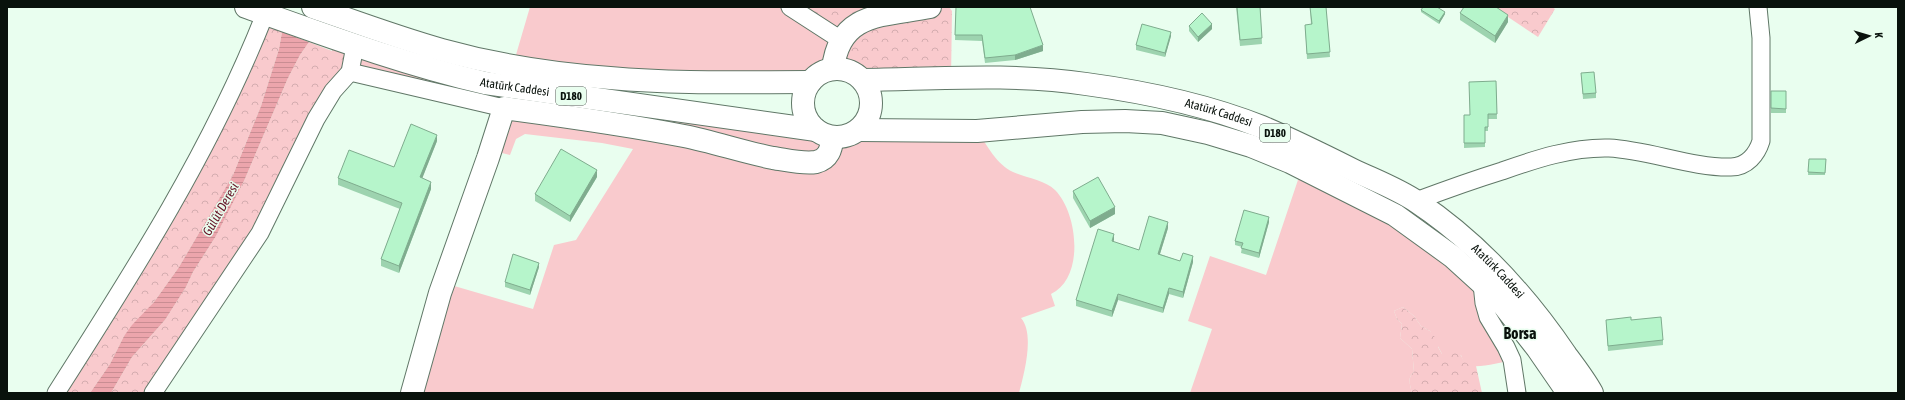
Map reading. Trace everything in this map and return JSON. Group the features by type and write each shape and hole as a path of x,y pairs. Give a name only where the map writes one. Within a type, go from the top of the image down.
{"main road":[{"name":"Atatürk Caddesi","path":"313,7 347,14 442,50 491,61 546,70 608,78 663,82 810,82"},
{"path":"833,69 834,57 841,40 850,29 865,20 930,7"},
{"name":"Atatürk Caddesi","path":"265,13 331,38 436,72 485,83 825,134 846,136 859,130 954,132 1082,122 1126,121 1162,123 1208,133 1251,146 1290,162 1395,215 1453,257 1497,298 1538,348 1568,393"},
{"path":"412,393 440,293 488,158 504,108 613,123 686,137 761,155 808,162 823,159 831,150 825,134 805,116 803,108 804,94 810,82 820,73 833,69 846,70 863,80 870,92 872,105 868,118 859,130"},
{"name":"Atatürk Caddesi","path":"863,80 1022,79 1085,84 1167,99 1214,111 1260,126 1416,201 1466,240 1511,283 1553,336 1592,393"}],"street":[{"path":"790,7 841,40"},
{"path":"1416,201 1460,184 1546,156 1580,151 1607,148 1633,151 1717,166 1733,167 1743,164 1752,158 1758,150 1761,141 1761,38 1758,7"},
{"path":"56,393 120,294 188,177 216,125 242,70 265,13"},
{"path":"153,393 260,233 316,119 333,91 350,72 355,46"},
{"path":"350,72 504,108"},
{"path":"1482,284 1484,304 1488,317 1512,360 1517,393"}],"green space":[{"path":"530,7 790,7 841,40 826,70 815,77 513,65"},
{"path":"790,7 865,7 865,19 930,7 949,7 952,11 951,79 858,76 840,68 837,46"},
{"path":"1493,7 1552,7 1555,9 1538,37"},
{"path":"261,24 282,32 279,49 261,106 233,175 179,267 154,302 124,336 110,364 90,393 56,393 120,294"},
{"path":"337,40 355,46 266,222 153,393 111,393 132,357 165,320 216,236 244,181 288,78 300,55 309,42 332,51"},
{"path":"355,46 436,72 838,137 853,134 977,131 1002,165 1013,172 1041,181 1055,190 1063,200 1073,229 1073,260 1069,274 1062,286 1051,294 1055,306 1021,318 1025,325 1028,344 1026,365 1019,393 412,393 444,283 533,309 554,245 576,240 633,149 602,143 525,134 516,139 510,155 490,150 503,108 350,72"},
{"path":"1302,168 1482,284 1512,360 1490,365 1472,366 1465,363 1461,355 1442,354 1430,331 1421,326 1414,316 1403,307 1394,311 1397,319 1402,324 1400,338 1412,349 1414,372 1410,376 1410,381 1412,393 1190,393 1212,329 1188,321 1210,256 1266,275"},
{"path":"1403,307 1414,316 1421,326 1430,331 1438,341 1438,347 1442,354 1448,354 1451,350 1457,350 1466,363 1476,366 1482,393 1412,393 1410,376 1414,372 1412,349 1400,338 1402,324 1397,319 1394,311"}],"water":[{"name":"Gülüt Deresi","path":"282,32 309,42 300,55 288,78 244,181 216,236 165,320 132,357 111,393 90,393 110,364 124,336 132,325 154,302 179,267 233,175 261,106 279,49"}],"building":[{"path":"956,7 1030,7 1043,45 1015,55 985,58 982,35 955,35"},
{"path":"1237,7 1260,7 1262,38 1240,40"},
{"path":"1310,7 1326,7 1330,52 1307,54 1305,25 1312,24"},
{"path":"1423,7 1437,7 1445,12 1439,21 1421,10"},
{"path":"1464,7 1496,7 1508,15 1495,36 1460,13"},
{"path":"1202,13 1212,24 1198,37 1189,26"},
{"path":"1142,24 1171,32 1165,53 1136,45"},
{"path":"1594,72 1596,93 1583,94 1581,73"},
{"path":"1496,81 1497,114 1488,114 1488,127 1485,127 1485,143 1464,143 1464,115 1470,115 1469,82"},
{"path":"1771,91 1786,91 1786,109 1771,108"},
{"path":"411,124 437,135 420,177 431,182 399,266 381,259 402,203 338,178 349,150 394,167"},
{"path":"561,149 597,170 570,216 535,194"},
{"path":"1809,159 1826,159 1825,173 1808,172"},
{"path":"1098,177 1115,207 1090,221 1073,191"},
{"path":"1244,210 1269,217 1259,253 1241,248 1243,243 1235,241"},
{"path":"1149,216 1168,222 1158,254 1180,261 1183,253 1193,256 1183,292 1169,288 1163,308 1118,294 1112,311 1076,300 1098,229 1114,234 1112,241 1139,250"},
{"path":"513,254 539,263 530,290 505,282"},
{"path":"1631,317 1631,320 1661,317 1663,340 1608,346 1606,320"}],"district":[{"name":"Borsa","path":"1520,333"}]}
